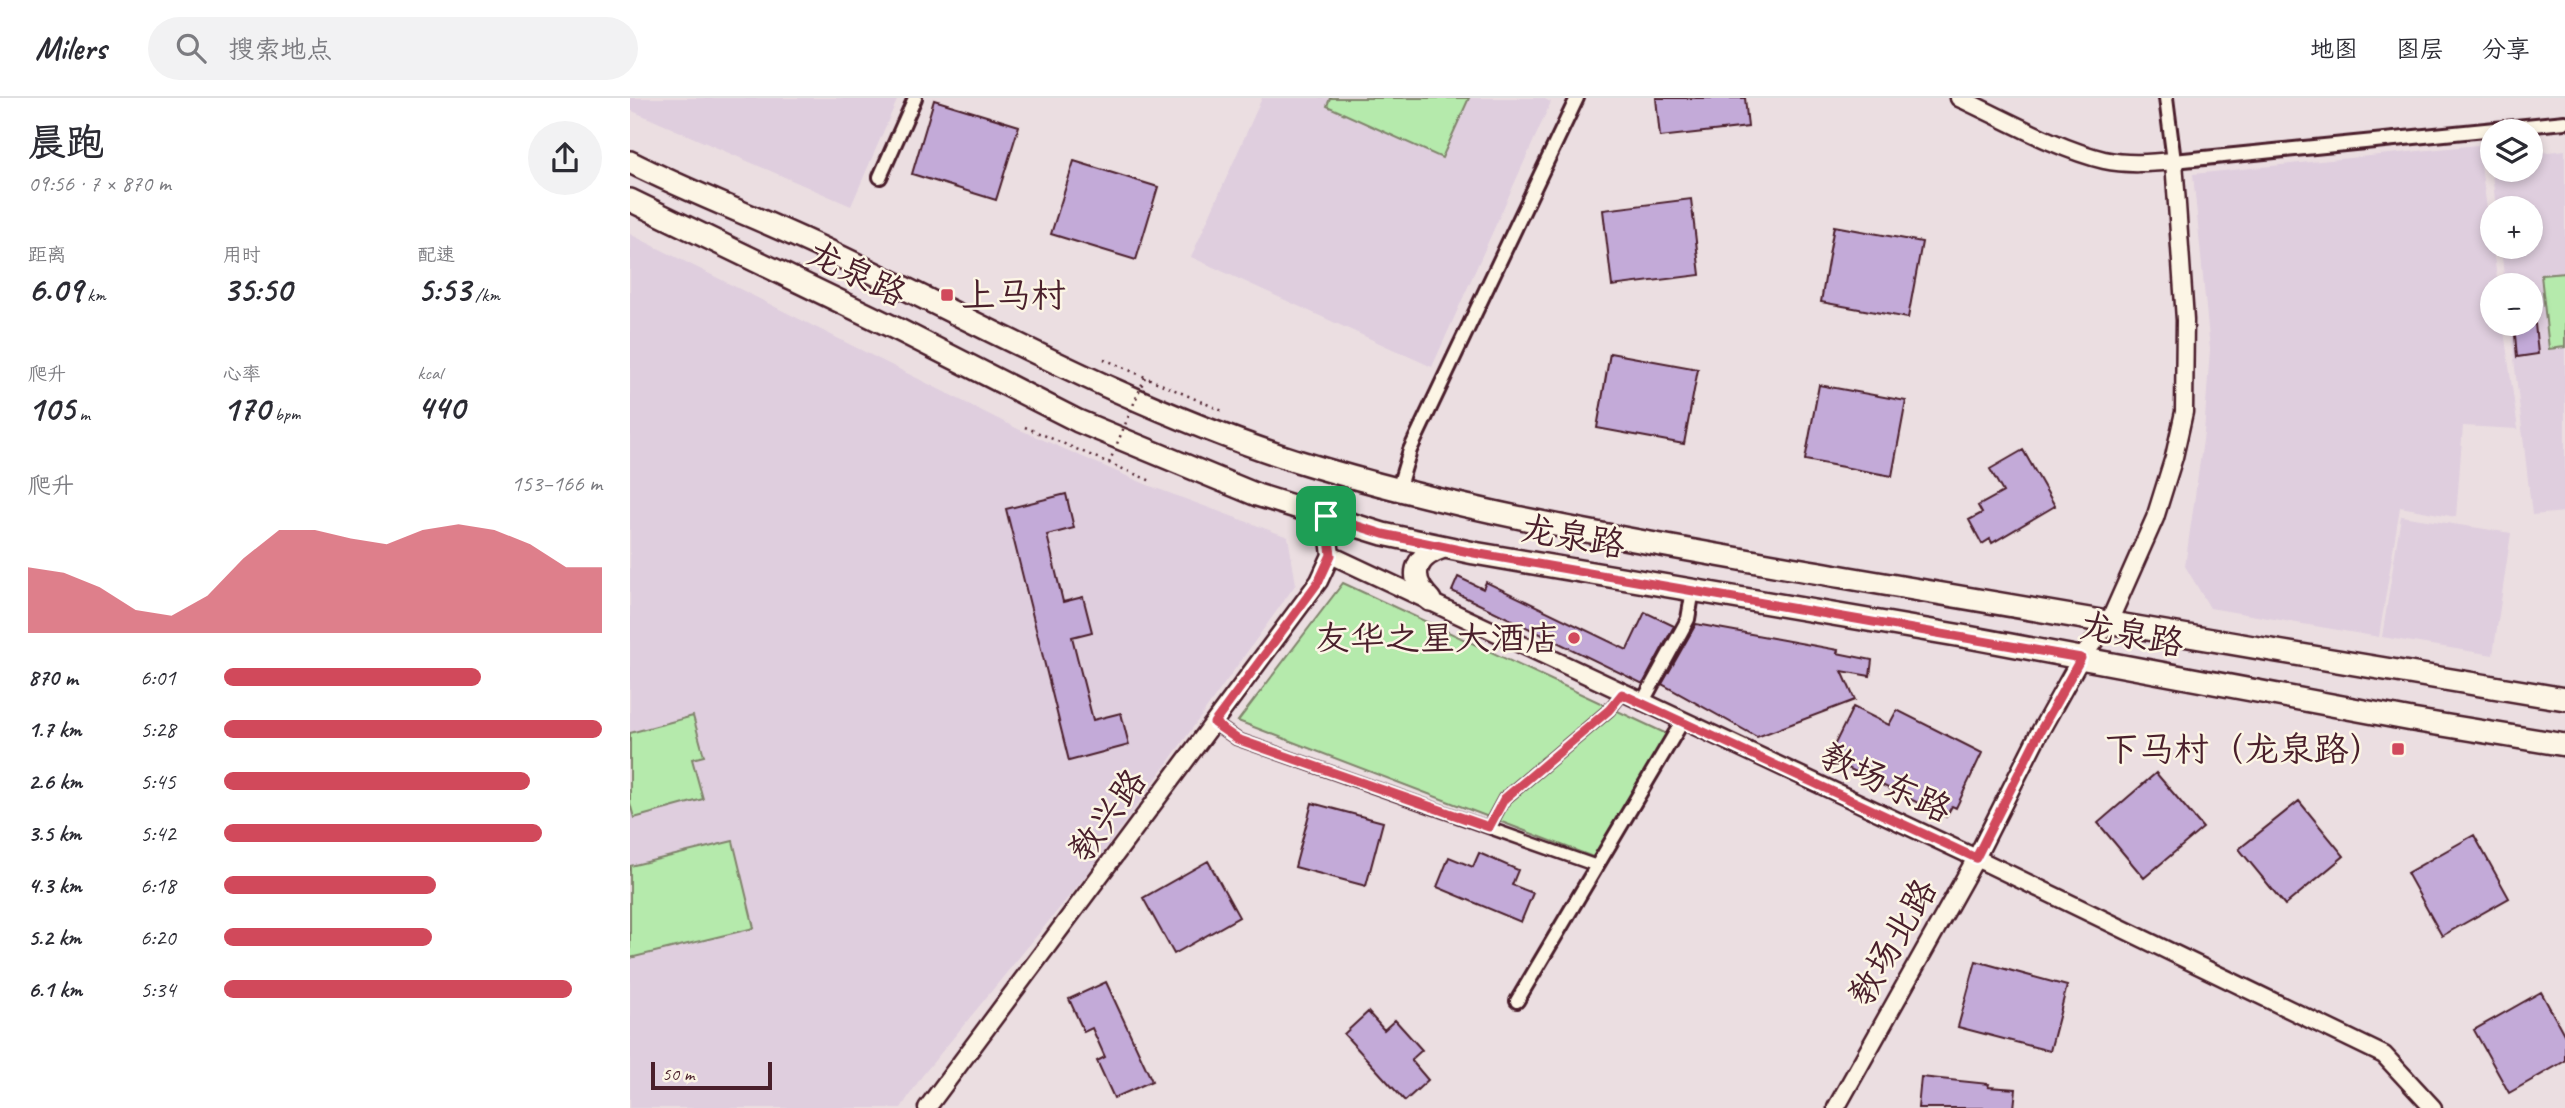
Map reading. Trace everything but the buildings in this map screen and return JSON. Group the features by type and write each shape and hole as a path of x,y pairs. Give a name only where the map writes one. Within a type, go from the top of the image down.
{"main road":[{"name":"龙泉路","path":"630,162 668,181 779,226 1188,423 1293,459 1398,490 1630,540 2108,624 2565,699"},
{"name":"龙泉路","path":"630,200 901,331 1078,421 1258,495 1383,534 1444,547 2081,658 2412,720 2565,745"},
{"path":"1430,600 1419,589 1418,566 1425,555 1444,547"}],"street":[{"path":"880,177 915,98"},
{"path":"1398,490 1410,450 1577,98"},
{"path":"1959,98 2074,150 2105,160 2144,164 2565,121"},
{"path":"2166,98 2174,161"},
{"name":"教场北路","path":"1836,1108 1976,858 2037,737 2081,658 2108,624 2155,518 2174,457 2184,412 2185,320 2174,161"},
{"path":"1326,516 1331,555"},
{"name":"教场东路","path":"1331,555 1976,858 2384,1055 2433,1108"},
{"name":"教兴路","path":"927,1108 1319,581 1331,555"},
{"path":"1642,703 1688,618 1693,590"},
{"path":"1489,827 1504,799 1609,710 1622,694"},
{"path":"1517,1001 1682,722"},
{"path":"1214,723 1237,739 1597,866"}],"path":[{"path":"1104,359 1225,412"},
{"path":"1108,463 1145,377"},
{"path":"1025,427 1151,481"}],"shaded area":[{"path":"630,98 898,98 851,206 630,110"},
{"path":"1262,98 1543,98 1551,102 1432,367 1191,257"},
{"path":"2478,145 2480,182 2483,182 2485,196 2480,196 2480,259 2494,259 2496,273 2480,273 2480,336 2505,336 2518,429 2463,426 2456,517 2400,507 2379,637 2210,608 2185,566 2204,433 2210,349 2193,174"},
{"path":"2565,150 2565,512 2532,515 2511,336 2543,336 2543,273 2504,273 2502,259 2543,259 2543,196 2495,196 2493,182 2543,182 2543,153"},
{"path":"630,234 1018,429 1150,486 1288,537 1296,584 1089,872 922,1076 901,1108 630,1108"},
{"path":"2401,516 2511,533 2493,655 2382,637"}],"green space":[{"path":"1330,98 1469,98 1442,158 1327,106"},
{"path":"2565,273 2565,347 2549,349 2543,275"},
{"path":"1343,583 1667,734 1593,857 1238,721"},
{"path":"693,716 704,756 692,759 703,799 634,818 630,803 630,733"},
{"path":"733,841 754,928 630,958 630,866"}],"place":[{"name":"上马村","path":"947,295"},
{"name":"友华之星大酒店","path":"1574,638"},
{"name":"下马村（龙泉路）","path":"2398,749"}],"route":[{"path":"1326,516 1383,534 1474,553 2081,658 2037,737 1976,858 1622,694 1609,710 1504,799 1489,827 1237,739 1214,723 1319,581 1331,555 1326,516"}]}
